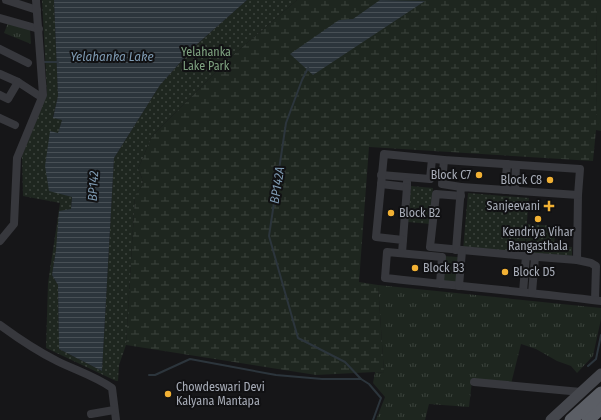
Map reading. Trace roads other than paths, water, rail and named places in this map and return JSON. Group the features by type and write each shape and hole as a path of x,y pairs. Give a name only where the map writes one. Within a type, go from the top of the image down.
{"highway":[{"path":"571,420 601,393"},
{"path":"588,420 601,408"}],"main road":[{"path":"551,420 601,374"},
{"path":"579,394 575,404 575,411 580,420"}],"street":[{"path":"6,0 37,10"},
{"path":"0,241 14,224 17,158 43,95 36,0"},
{"path":"0,18 39,29"},
{"path":"0,49 28,63"},
{"path":"0,74 18,82 38,95"},
{"path":"0,95 8,99 18,82"},
{"path":"1,120 15,125"},
{"path":"403,240 376,237 384,154 444,160 579,169 577,260"},
{"path":"381,175 430,179 432,159"},
{"path":"444,160 442,184 461,191"},
{"path":"504,190 507,164"},
{"path":"514,190 516,165"},
{"path":"402,253 407,178"},
{"path":"381,184 407,187"},
{"path":"440,284 442,258 387,252 385,278 440,284 459,286 598,299 596,266 592,263 577,260 432,248 430,246 436,194 461,191 514,190 578,195"},
{"path":"459,286 461,191"},
{"path":"523,292 526,256"},
{"path":"532,293 535,257"},
{"path":"0,325 26,344 58,361 104,382 112,388 116,420"},
{"path":"474,382 579,394"},
{"path":"91,414 114,410"}],"water":[{"name":"Yelahanka Lake","path":"54,0 247,0 195,46 160,85 114,158 102,371 59,349 58,285 52,275 56,250 59,211 71,209 72,197 49,191 45,166 50,131 58,133 62,120 53,118 58,96"},
{"path":"380,0 425,1 313,75 290,54 339,20 353,19"}],"waterway":[{"path":"43,62 58,62"},
{"name":"BP142A","path":"308,68 286,123 269,236 298,338 345,362 361,379"},
{"path":"588,366 596,359 601,335"},
{"name":"BP142","path":"149,375 155,375 190,359 276,375 322,379 361,379 369,384 381,398 373,420"}],"place":[{"name":"Block C7","path":"479,175"},
{"name":"Block C8","path":"550,180"},
{"name":"Sanjeevani","path":"549,206"},
{"name":"Block B2","path":"391,213"},
{"name":"Kendriya Vihar Rangasthala","path":"538,219"},
{"name":"Block B3","path":"415,268"},
{"name":"Block D5","path":"505,272"},
{"name":"Chowdeswari Devi Kalyana Mantapa","path":"168,394"}],"park label":[{"name":"Yelahanka Lake Park","path":"206,59"}]}
